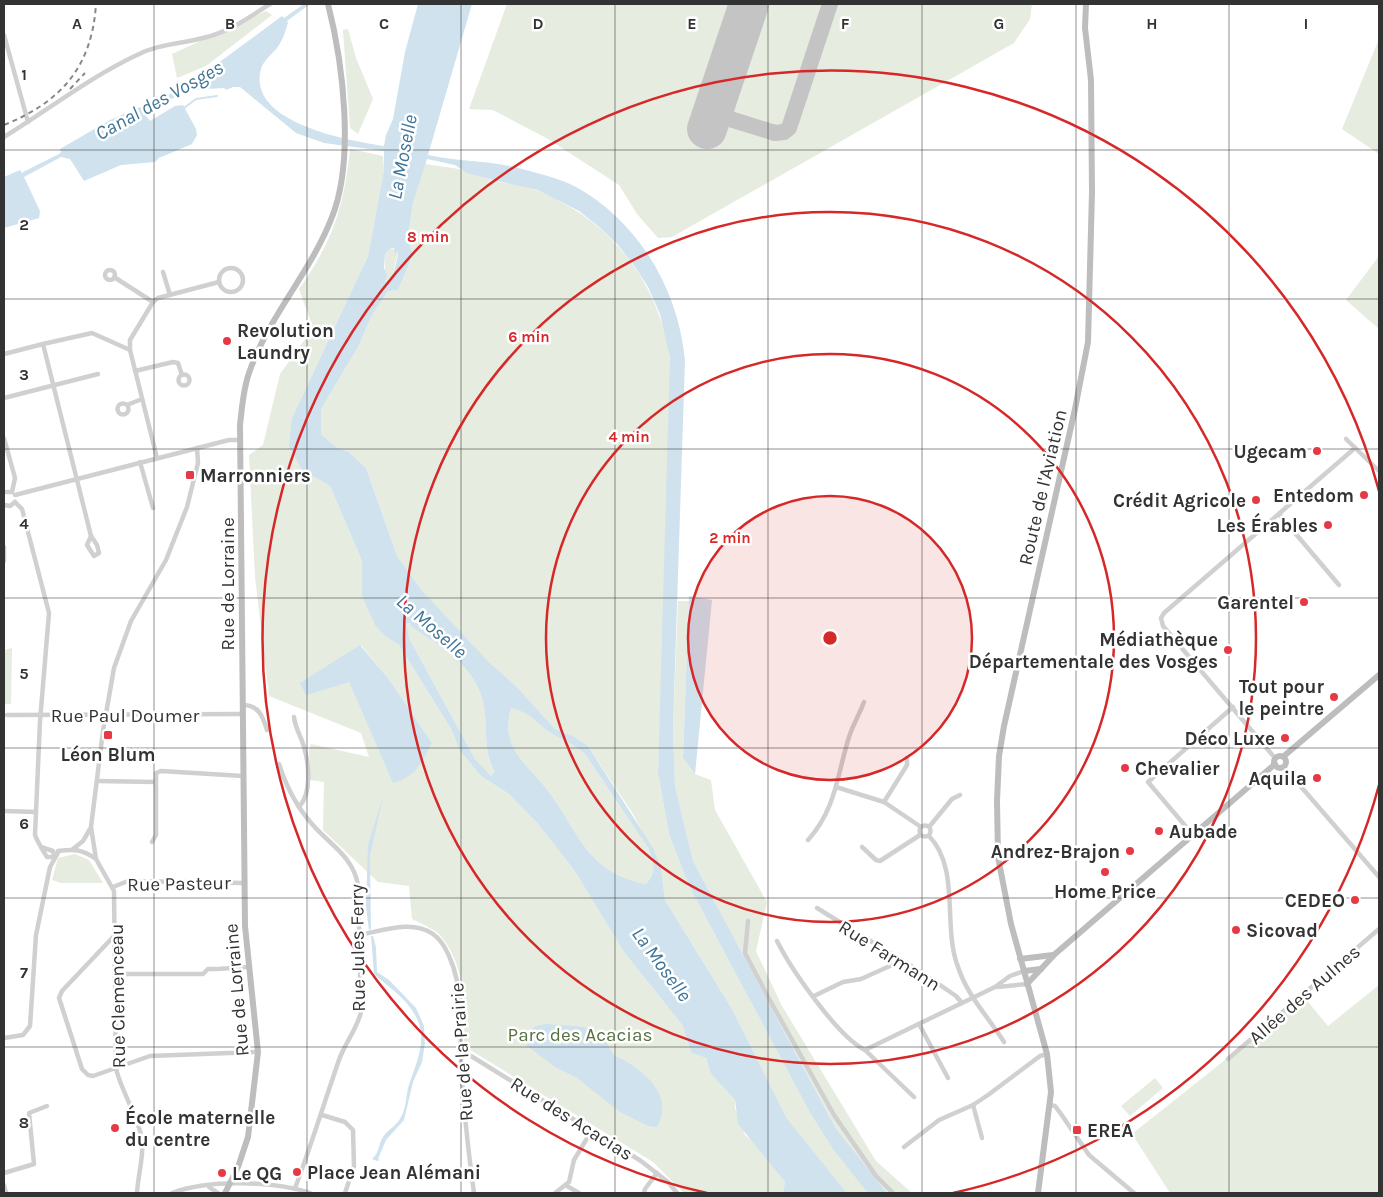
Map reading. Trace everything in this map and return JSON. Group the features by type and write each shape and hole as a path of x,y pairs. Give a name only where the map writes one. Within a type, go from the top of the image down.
{"street":[{"path":"4,137 108,70 137,54 157,46 204,38 223,32 270,4"},
{"name":"Rue de Lorraine","path":"224,1193 229,1185 248,1136 258,1052 248,967 245,882 240,440 243,400 249,374 270,327 328,227 337,202 344,157 344,126 338,45 328,4"},
{"name":"Route de l'Aviation","path":"1038,1193 1050,1105 1047,1054 1020,959 1002,884 997,846 999,756 1088,342 1092,192 1091,80 1086,28 1086,4"},
{"path":"4,35 28,122"},
{"path":"226,268 235,268 243,277 242,285 233,292 226,291 219,282 220,274 226,268"},
{"path":"163,272 170,295"},
{"path":"114,277 153,302"},
{"path":"157,458 135,372 130,350 130,340 153,302 170,295 219,282"},
{"path":"4,354 92,333 130,350"},
{"path":"43,344 91,536"},
{"path":"135,372 173,362 178,363 182,375"},
{"path":"4,398 98,374"},
{"path":"127,405 142,399"},
{"path":"4,438 15,478 13,493 15,502 22,509 48,613 35,835 47,857 50,867"},
{"path":"1346,439 1379,471"},
{"path":"4,492 13,493 230,440 240,440"},
{"path":"96,859 91,827 105,715 114,668 125,636 166,560 187,507 198,463 197,448"},
{"path":"1284,767 1279,768 1233,707 1162,626 1161,618 1164,613 1355,448"},
{"path":"140,462 153,508"},
{"path":"4,505 10,506 15,502"},
{"path":"1279,514 1340,585"},
{"path":"4,547 4,561"},
{"path":"995,987 1027,984 1054,954 1193,836 1275,761 1284,756 1379,675"},
{"path":"808,840 820,827 833,801 850,733 864,702"},
{"path":"243,705 251,706 258,711 267,730"},
{"path":"1193,836 1148,782 1233,707"},
{"name":"Rue Paul Doumer","path":"7,715 243,714"},
{"path":"294,717 304,749 306,768 307,791 299,807"},
{"path":"1284,756 1287,762 1284,767"},
{"path":"884,802 907,765 907,758"},
{"name":"Rue Jules Ferry","path":"279,764 288,790 299,807 313,826 352,864 358,884 361,1012 359,1020 339,1059 322,1115 295,1188"},
{"path":"1284,767 1379,877"},
{"path":"152,842 156,835 156,772 243,776"},
{"path":"97,780 156,782"},
{"path":"836,787 884,802 921,827 929,827"},
{"path":"960,794 952,799 929,827 929,836 940,854 946,871 952,944 957,964 972,998 1004,1042"},
{"path":"4,811 36,812"},
{"path":"72,849 83,841 91,827"},
{"path":"862,847 876,860 880,861 920,835 921,827"},
{"path":"920,835 924,837 929,836"},
{"path":"83,841 93,845"},
{"path":"83,841 84,850"},
{"path":"84,850 93,845"},
{"path":"41,847 56,851 84,850 96,859"},
{"path":"47,857 56,851"},
{"path":"4,1038 23,1035 30,1026 36,935 50,867 56,851"},
{"path":"47,857 55,857"},
{"name":"Rue Clemenceau","path":"96,859 113,887 116,1069 120,1085 141,1134 142,1147 137,1193"},
{"name":"Rue Pasteur","path":"113,887 128,881 245,882"},
{"name":"Rue Farmann","path":"817,908 956,996 962,1003"},
{"path":"748,921 745,953 767,995 839,1122 876,1176 894,1193"},
{"name":"Rue de la Prairie","path":"359,935 401,927 414,927 434,934 451,961 458,983 461,1052 474,1193"},
{"name":"Allée des Aulnes","path":"1228,1059 1379,929"},
{"path":"115,935 62,991 58,998 79,1060 88,1075 93,1076 116,1069 150,1056 258,1052"},
{"path":"777,941 789,964 808,991 839,1027 914,1097"},
{"path":"1020,959 1034,959 1054,954"},
{"path":"814,996 843,982 862,980 901,961"},
{"path":"115,974 203,974 208,969 248,967"},
{"path":"865,1050 995,987 1010,976 1024,971 1041,969"},
{"path":"919,1024 948,1078"},
{"name":"Rue des Acacias","path":"461,1052 472,1056 592,1130 657,1173 676,1193"},
{"path":"904,1148 939,1120 973,1105 1040,1056 1047,1054"},
{"path":"973,1105 982,1138"},
{"path":"1050,1105 1054,1106 1090,1155 1134,1193"},
{"path":"4,1173 34,1164 29,1113 47,1106"},
{"path":"322,1115 345,1122 353,1130 354,1166 345,1193"},
{"path":"555,1193 566,1186 574,1160 592,1130"},
{"path":"644,1193 657,1173"},
{"path":"4,1185 6,1193"},
{"path":"172,1193 188,1187 229,1185 295,1188 310,1193"},
{"path":"206,1186 218,1193"},
{"path":"566,1186 579,1193"}],"green space":[{"path":"507,4 1032,4 1030,19 1014,43 672,237 658,238 637,214 619,185 548,139 493,110 469,109"},
{"path":"266,11 272,15 206,66 177,78 172,54"},
{"path":"348,29 356,58 373,99 358,134 350,128 343,30"},
{"path":"1379,39 1379,154 1342,129"},
{"name":"Parc des Acacias","path":"350,149 383,156 384,170 368,256 292,418 302,470 330,486 362,561 362,596 385,636 399,645 451,729 460,751 481,776 509,794 538,824 574,870 624,952 683,1026 691,1051 706,1058 711,1074 735,1100 735,1108 745,1135 754,1142 785,1182 783,1193 684,1193 653,1162 467,1048 464,1045 464,1001 459,972 448,946 439,934 412,919 409,886 378,882 323,830 324,782 310,780 309,750 311,744 369,757 361,733 269,696 255,577 249,455 263,445 280,374 313,328 299,289 311,272 335,223","holes":["361,645 388,678 432,743 393,782 349,682"]},
{"path":"425,164 459,169 494,181 543,192 563,203 607,235 625,254 640,276 652,299 669,349 672,376 658,773 669,834 689,886 808,1109 869,1193 847,1193 787,1120 732,1009 665,900 661,868 633,814 588,746 573,736 555,729 516,686 489,662 421,591 397,556 366,468 349,452 336,447 321,434 321,409 358,347 372,315 388,291 398,290 413,255 408,237 413,203"},
{"path":"391,248 398,251 392,279 388,283 385,282 385,254"},
{"path":"1379,256 1379,329 1346,300"},
{"path":"678,601 689,601 683,758 695,774 711,780 715,810 767,902 756,951 782,1006 876,1161 912,1193 887,1193 835,1127 693,861 675,786 673,729"},
{"path":"410,622 413,628 438,644 460,663 477,685 485,713 487,750 494,773 491,776 475,759 410,640 406,623"},
{"path":"12,648 11,704 4,704 4,650"},
{"path":"511,707 529,715 551,733 585,754 648,848 652,858 653,871 646,884 627,879 612,872 589,852 552,796 518,757 509,736 508,723"},
{"path":"75,854 89,860 103,883 61,883 52,880 58,858"},
{"path":"1379,985 1379,1193 1170,1193 1132,1134 1304,997 1328,1026"},
{"path":"1155,1078 1163,1088 1130,1116 1121,1106"}],"water":[{"path":"304,4 310,4 287,21 288,23 281,42 262,66 261,88 269,103 284,116 304,126 326,134 384,146 386,135 393,119 405,52 418,4 472,4 428,155 510,166 556,179 576,187 619,219 636,238 664,283 674,308 685,360 673,729 675,786 693,861 835,1127 887,1193 868,1193 833,1149 808,1109 689,886 669,834 658,773 670,358 660,314 648,287 617,244 579,211 538,190 467,173 455,165 427,159 413,203 408,237 413,255 398,290 388,291 372,315 358,347 321,409 321,434 336,447 349,452 366,468 397,556 422,591 489,662 516,686 555,729 573,736 588,746 653,848 661,868 665,900 732,1009 787,1119 847,1193 783,1193 785,1182 738,1124 735,1100 711,1074 706,1058 691,1052 683,1026 624,952 574,870 538,824 509,794 481,776 460,751 451,729 399,645 385,636 375,625 362,596 362,561 330,486 302,470 289,446 292,418 368,256 384,170 384,151 324,143 296,133 240,87 226,90 224,88 189,90 144,113 150,121 175,106 183,105 196,129 197,135 192,144 159,158 155,162 121,165 84,181 70,159 61,157 24,177 40,211 39,218 4,228 4,177 20,170 22,173 59,154 61,152 60,149 110,120 140,107 142,109 205,75 206,72 282,16 284,18","holes":["391,248 394,248 395,254 398,251 398,254 388,283 385,282 387,275 384,268 385,254","406,623 410,623 413,628 449,653 469,673 477,685 485,713 487,750 494,772 491,776 475,759 410,640","511,708 524,712 545,729 585,754 648,848 652,858 653,871 646,884 627,879 612,872 589,852 552,796 526,766 513,747 509,736 508,723"]},
{"path":"689,596 712,600 695,774 683,758"},
{"path":"360,645 388,678 432,743 413,773 393,783 349,682 306,695 300,683"},
{"path":"383,797 370,856 371,929 369,930 366,907 368,845"},
{"path":"371,936 373,936 376,947 377,972 389,980 416,1008 424,1026 425,1043 422,1062 413,1082 404,1120 386,1140 378,1159 380,1160 377,1161 372,1159 381,1140 399,1120 404,1110 408,1088 421,1046 421,1038 418,1021 410,1007 374,974"},
{"path":"546,1024 593,1030 601,1035 614,1055 644,1074 657,1089 661,1098 661,1117 657,1127 648,1126 620,1112 577,1078 555,1067 526,1045 532,1030 537,1026"}],"waterway":[{"name":"Canal des Vosges","path":"184,108 196,99 217,96"}],"taxiway":[{"path":"716,101 730,119 775,133 784,132 789,128 830,4"}],"runway":[{"path":"707,129 749,4"}],"railway":[{"path":"4,125 42,105 70,80 88,46 96,4"},
{"path":"70,89 85,73"}],"place":[{"name":"Revolution Laundry","path":"227,341"},
{"name":"Ugecam","path":"1317,451"},
{"name":"Marronniers","path":"190,475"},
{"name":"Entedom","path":"1364,495"},
{"name":"Crédit Agricole","path":"1256,500"},
{"name":"Les Érables","path":"1328,525"},
{"name":"Garentel","path":"1304,602"},
{"name":"Médiathèque Départementale des Vosges","path":"1228,650"},
{"name":"Tout pour le peintre","path":"1334,697"},
{"name":"Léon Blum","path":"108,735"},
{"name":"Déco Luxe","path":"1285,738"},
{"name":"Chevalier","path":"1125,768"},
{"name":"Aquila","path":"1317,778"},
{"name":"Aubade","path":"1159,831"},
{"name":"Andrez-Brajon","path":"1130,851"},
{"name":"Home Price","path":"1105,872"},
{"name":"CEDEO","path":"1355,900"},
{"name":"Sicovad","path":"1236,930"},
{"name":"École maternelle du centre","path":"115,1128"},
{"name":"EREA","path":"1077,1130"},
{"name":"Place Jean Alémani","path":"297,1172"},
{"name":"Le QG","path":"222,1173"}],"water label":[{"name":"La Moselle","path":"402,157"},
{"name":"La Moselle","path":"432,626"},
{"name":"La Moselle","path":"662,964"}]}
